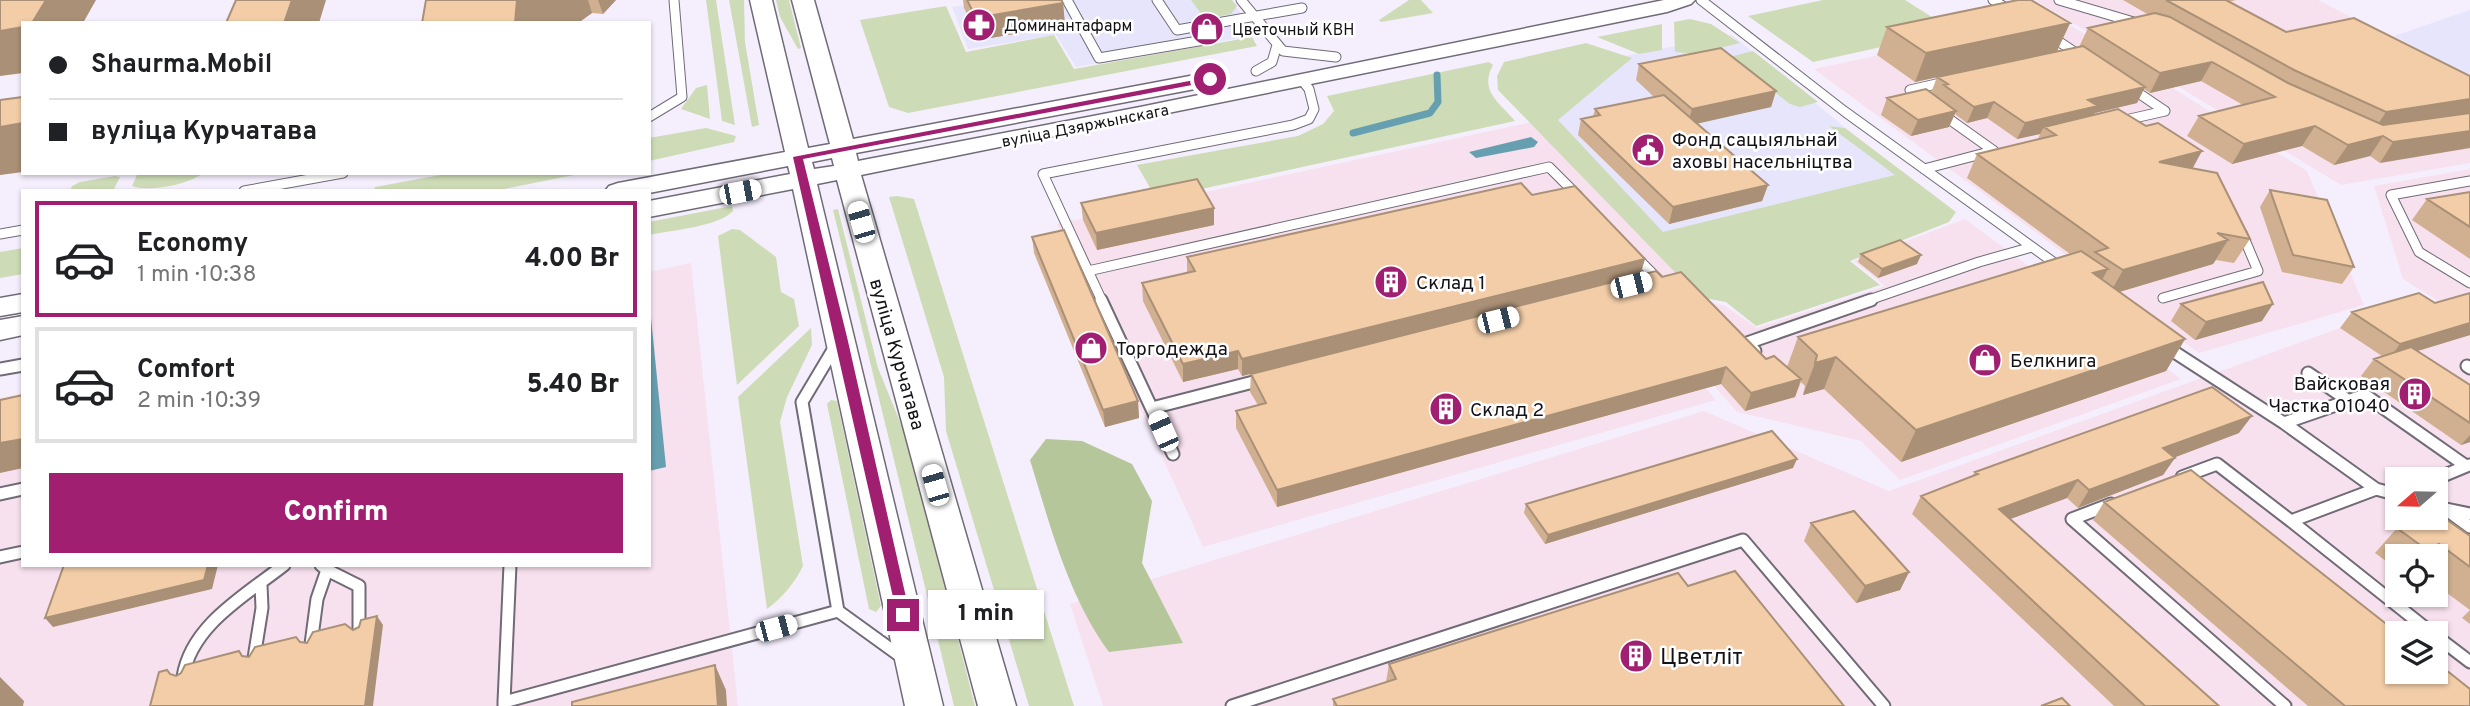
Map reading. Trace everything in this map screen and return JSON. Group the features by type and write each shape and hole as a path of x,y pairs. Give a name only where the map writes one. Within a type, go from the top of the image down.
{"main road":[{"path":"761,0 841,337 924,706"},
{"name":"вуліца Курчатава","path":"803,0 846,160 854,200 997,706"},
{"name":"вуліца Дзяржынскага","path":"846,160 1256,71 1650,0"},
{"name":"вуліца Дзяржынскага","path":"651,208 800,169 1302,80 1659,8 1684,0"},
{"name":"вуліца Дзяржынскага","path":"635,189 800,169"},
{"path":"0,307 21,303"},
{"path":"0,330 21,326"}],"lane":[{"path":"651,116 682,97 674,0"},
{"path":"1067,0 1099,58 1210,39 1201,26"},
{"path":"1157,0 1177,30 1302,8"},
{"path":"1241,0 1283,51 1295,55 1336,57"},
{"path":"1701,0 1844,111 2064,271"},
{"path":"1993,0 2020,17"},
{"path":"2059,0 2150,26"},
{"path":"2040,29 2089,61"},
{"path":"1256,71 1269,66 1275,60 1277,46"},
{"path":"2068,56 2078,54"},
{"path":"1960,79 1910,90 1994,151"},
{"path":"1173,454 1043,174 1293,125 1309,119 1314,109 1309,89 1302,80"},
{"path":"2108,124 2165,111 2122,82"},
{"path":"2120,121 2131,129"},
{"path":"1924,169 2007,148"},
{"path":"1088,271 1549,167 1586,204"},
{"path":"255,189 332,175"},
{"path":"2470,181 2391,195 2419,252 2470,283"},
{"path":"2163,298 2258,271 2238,224"},
{"path":"0,234 21,230"},
{"path":"1767,362 1747,344 1979,262 2032,247"},
{"path":"1630,251 1657,279 1644,282"},
{"path":"841,337 802,402 838,611 914,666"},
{"path":"2161,342 2284,423 2376,489 2385,492"},
{"path":"0,369 21,365"},
{"path":"2308,373 2349,401"},
{"path":"1152,408 1272,378"},
{"path":"2284,423 2365,395 2468,465"},
{"path":"2169,482 2217,464 2417,621"},
{"path":"2448,474 2468,465"},
{"path":"0,494 21,489"},
{"path":"2291,521 2376,489"},
{"path":"2120,500 2072,519 2285,706"},
{"path":"2448,509 2470,514"},
{"path":"2448,513 2470,527"},
{"path":"1231,706 1743,540 1884,706"},
{"path":"0,557 21,552"},
{"path":"183,677 185,664 206,627 282,567"},
{"path":"510,567 504,704 838,611"},
{"path":"311,644 324,568 359,586 359,631"},
{"path":"254,658 262,608 261,585"},
{"path":"2448,645 2470,662"}],"shaded area":[{"path":"996,0 1231,0 1257,35 1076,67 1056,35 968,49 952,7"},
{"path":"2035,0 2318,0 2470,79 2470,163 2341,185"},
{"path":"2470,10 2470,76 2394,36"},
{"path":"2057,17 2307,171 2364,305 2199,353 1814,69"},
{"path":"1732,35 1908,179 1662,237 1548,123 1619,57"},
{"path":"1541,120 1694,281 1630,298 1716,400 1203,547 1057,224"},
{"path":"2470,169 2470,321 2403,279 2374,186"},
{"path":"1965,219 2181,379 1900,480 1861,441 1737,412 1638,298 1699,300 1725,306 1757,328 1885,286 1854,261"},
{"path":"691,263 738,706 0,706 0,398 21,393 21,567 651,567 651,272"},
{"path":"2423,298 2470,327 2470,706 1103,706 1070,604 1704,411 1889,491"}],"green space":[{"path":"706,0 716,0 735,125 722,121"},
{"path":"729,0 744,0 745,42 759,125 752,127"},
{"path":"776,0 789,0 801,48 798,49 780,17"},
{"path":"1191,0 1232,0 1237,6 1231,14 1205,19"},
{"path":"1409,0 1421,0 1433,13 1381,22 1379,20"},
{"path":"1823,0 1905,0 1954,31 1813,62 1748,16"},
{"path":"946,6 966,52 1054,35 1074,69 1252,37 1257,46 908,113 889,107 860,20"},
{"path":"1690,19 1711,24 1740,43 1696,54 1675,52 1674,22"},
{"path":"1662,24 1662,50 1639,54 1597,37"},
{"path":"1586,43 1632,58 1558,120 1663,232 1895,175 1829,126 1845,128 1956,212 1949,222 1850,261 1880,285 1756,326 1726,302 1699,297 1498,90 1497,76 1504,62"},
{"path":"1753,51 1818,102 1800,107 1790,104 1729,57"},
{"path":"1489,62 1493,65 1488,82 1493,96 1515,121 1169,196 1153,193 1137,165 1298,136 1323,124 1334,111 1327,96"},
{"path":"707,85 710,119 681,109 696,88"},
{"path":"706,128 736,136 734,142 651,161 651,138"},
{"path":"137,175 200,175 168,186 132,186"},
{"path":"440,175 574,175 504,189 375,187"},
{"path":"120,177 114,189 71,189 80,182"},
{"path":"889,197 914,199 1074,706 1029,706 946,431 944,377"},
{"path":"732,206 733,211 717,221 651,235 651,222"},
{"path":"838,209 878,368 907,439 975,706 954,706 833,210"},
{"path":"732,229 740,230 776,257 781,292 794,299 799,326 737,385 718,236"},
{"path":"21,248 21,274 0,278 0,252"},
{"path":"811,328 812,345 787,397 780,422 803,566 788,590 767,609 738,397"},
{"path":"831,400 837,401 881,606 876,612 869,609 827,404"},
{"path":"1046,439 1082,441 1132,464 1152,501 1142,563 1183,643 1109,652 1082,608 1071,584 1030,460"}],"water":[{"path":"1531,137 1538,142 1534,147 1476,158 1469,152"},
{"path":"651,318 666,467 651,471"}],"building":[{"path":"0,0 46,0 33,21 21,21 21,27 0,31"},
{"path":"236,0 292,0 285,21 227,21"},
{"path":"426,0 517,0 515,21 422,21"},
{"path":"967,0 1061,0 1063,3 976,18"},
{"path":"2018,0 2031,0 2070,23 1926,53 1887,27"},
{"path":"2166,0 2226,0 2286,32 2354,18 2470,76 2470,99 2386,112 2294,70"},
{"path":"2155,13 2170,17 2288,83 2383,125 2470,113 2470,131 2393,142 2383,136 2348,145 2315,126 2244,144 2199,116 2275,97 2212,62 2160,73 2088,28"},
{"path":"2083,46 2145,87 2088,100 2098,106 2025,123 1994,102 1974,107 1937,77"},
{"path":"1721,48 1776,91 1692,109 1639,64"},
{"path":"1926,89 1956,111 1918,120 1887,98"},
{"path":"1664,95 1768,185 1673,207 1581,119 1600,115 1595,109"},
{"path":"21,97 21,123 0,127 0,100"},
{"path":"2118,109 2146,126 2158,123 2202,151 2159,162 2217,173 2250,239 2217,233 2228,240 2123,270 2095,252 2108,248 1977,154 2056,135 2044,127"},
{"path":"1197,179 1214,208 1096,233 1081,203"},
{"name":"Склад 1","path":"1521,183 1532,195 1575,186 1645,259 1242,359 1238,351 1183,364 1142,283 1195,271 1187,257"},
{"path":"2270,190 2327,200 2354,267 2293,255"},
{"path":"2470,192 2470,227 2427,199"},
{"name":"Торгодежда","path":"1064,230 1138,401 1103,410 1032,237"},
{"path":"1900,240 1921,255 1882,269 1861,254"},
{"path":"2081,251 2108,269 2093,273 2185,339 1916,430 1836,357 1815,363 1817,355 1798,337"},
{"name":"Склад 2","path":"1656,271 1662,277 1681,272 1766,359 1774,356 1801,379 1751,393 1726,367 1277,490 1236,411 1266,403 1251,374"},
{"path":"2263,282 2273,304 2206,322 2181,304"},
{"path":"2419,293 2435,303 2470,293 2470,323 2400,344 2352,312"},
{"path":"2411,347 2470,385 2470,423 2374,359"},
{"path":"2212,387 2252,416 2163,448 2175,458 2089,490 2078,480 1999,509 2219,706 2145,706 1921,496 1978,474 1975,472"},
{"path":"21,395 21,439 0,443 0,400"},
{"path":"1772,431 1797,459 1548,535 1526,504"},
{"path":"2191,470 2385,623 2385,684 2448,684 2448,672 2470,689 2470,706 2345,706 2104,502"},
{"path":"1854,511 1909,572 1865,586 1811,523"},
{"path":"2448,520 2470,536 2470,567 2448,551 2448,544 2419,544 2400,530 2448,530"},
{"path":"63,567 207,567 204,580 45,618"},
{"name":"Цветліт","path":"1735,571 1844,706 1337,706 1333,699 1396,679 1389,664 1678,573 1688,586"},
{"path":"377,616 365,706 150,706 159,672 167,670 176,676 185,665 239,651 242,656 249,657 255,647 296,637 300,642 307,643 313,632 345,624 353,630 359,627 361,620"},
{"path":"715,665 718,706 572,706 572,702"},
{"path":"2062,698 2070,706 2041,706"}],"waterway":[{"path":"1353,133 1430,113 1438,102 1437,75"}],"place":[{"name":"Доминантафарм","path":"979,25"},
{"name":"Цветочный КВН","path":"1207,29"},
{"name":"Фонд сацыяльнай аховы насельніцтва","path":"1648,150"},
{"name":"Склад 1","path":"1391,282"},
{"name":"Торгодежда","path":"1091,348"},
{"name":"Белкнига","path":"1985,360"},
{"name":"Вайсковая Частка 01040","path":"2415,394"},
{"name":"Склад 2","path":"1446,409"},
{"name":"Цветліт","path":"1636,656"}],"route":[{"path":"903,615 841,337 797,157 1210,79"}]}
